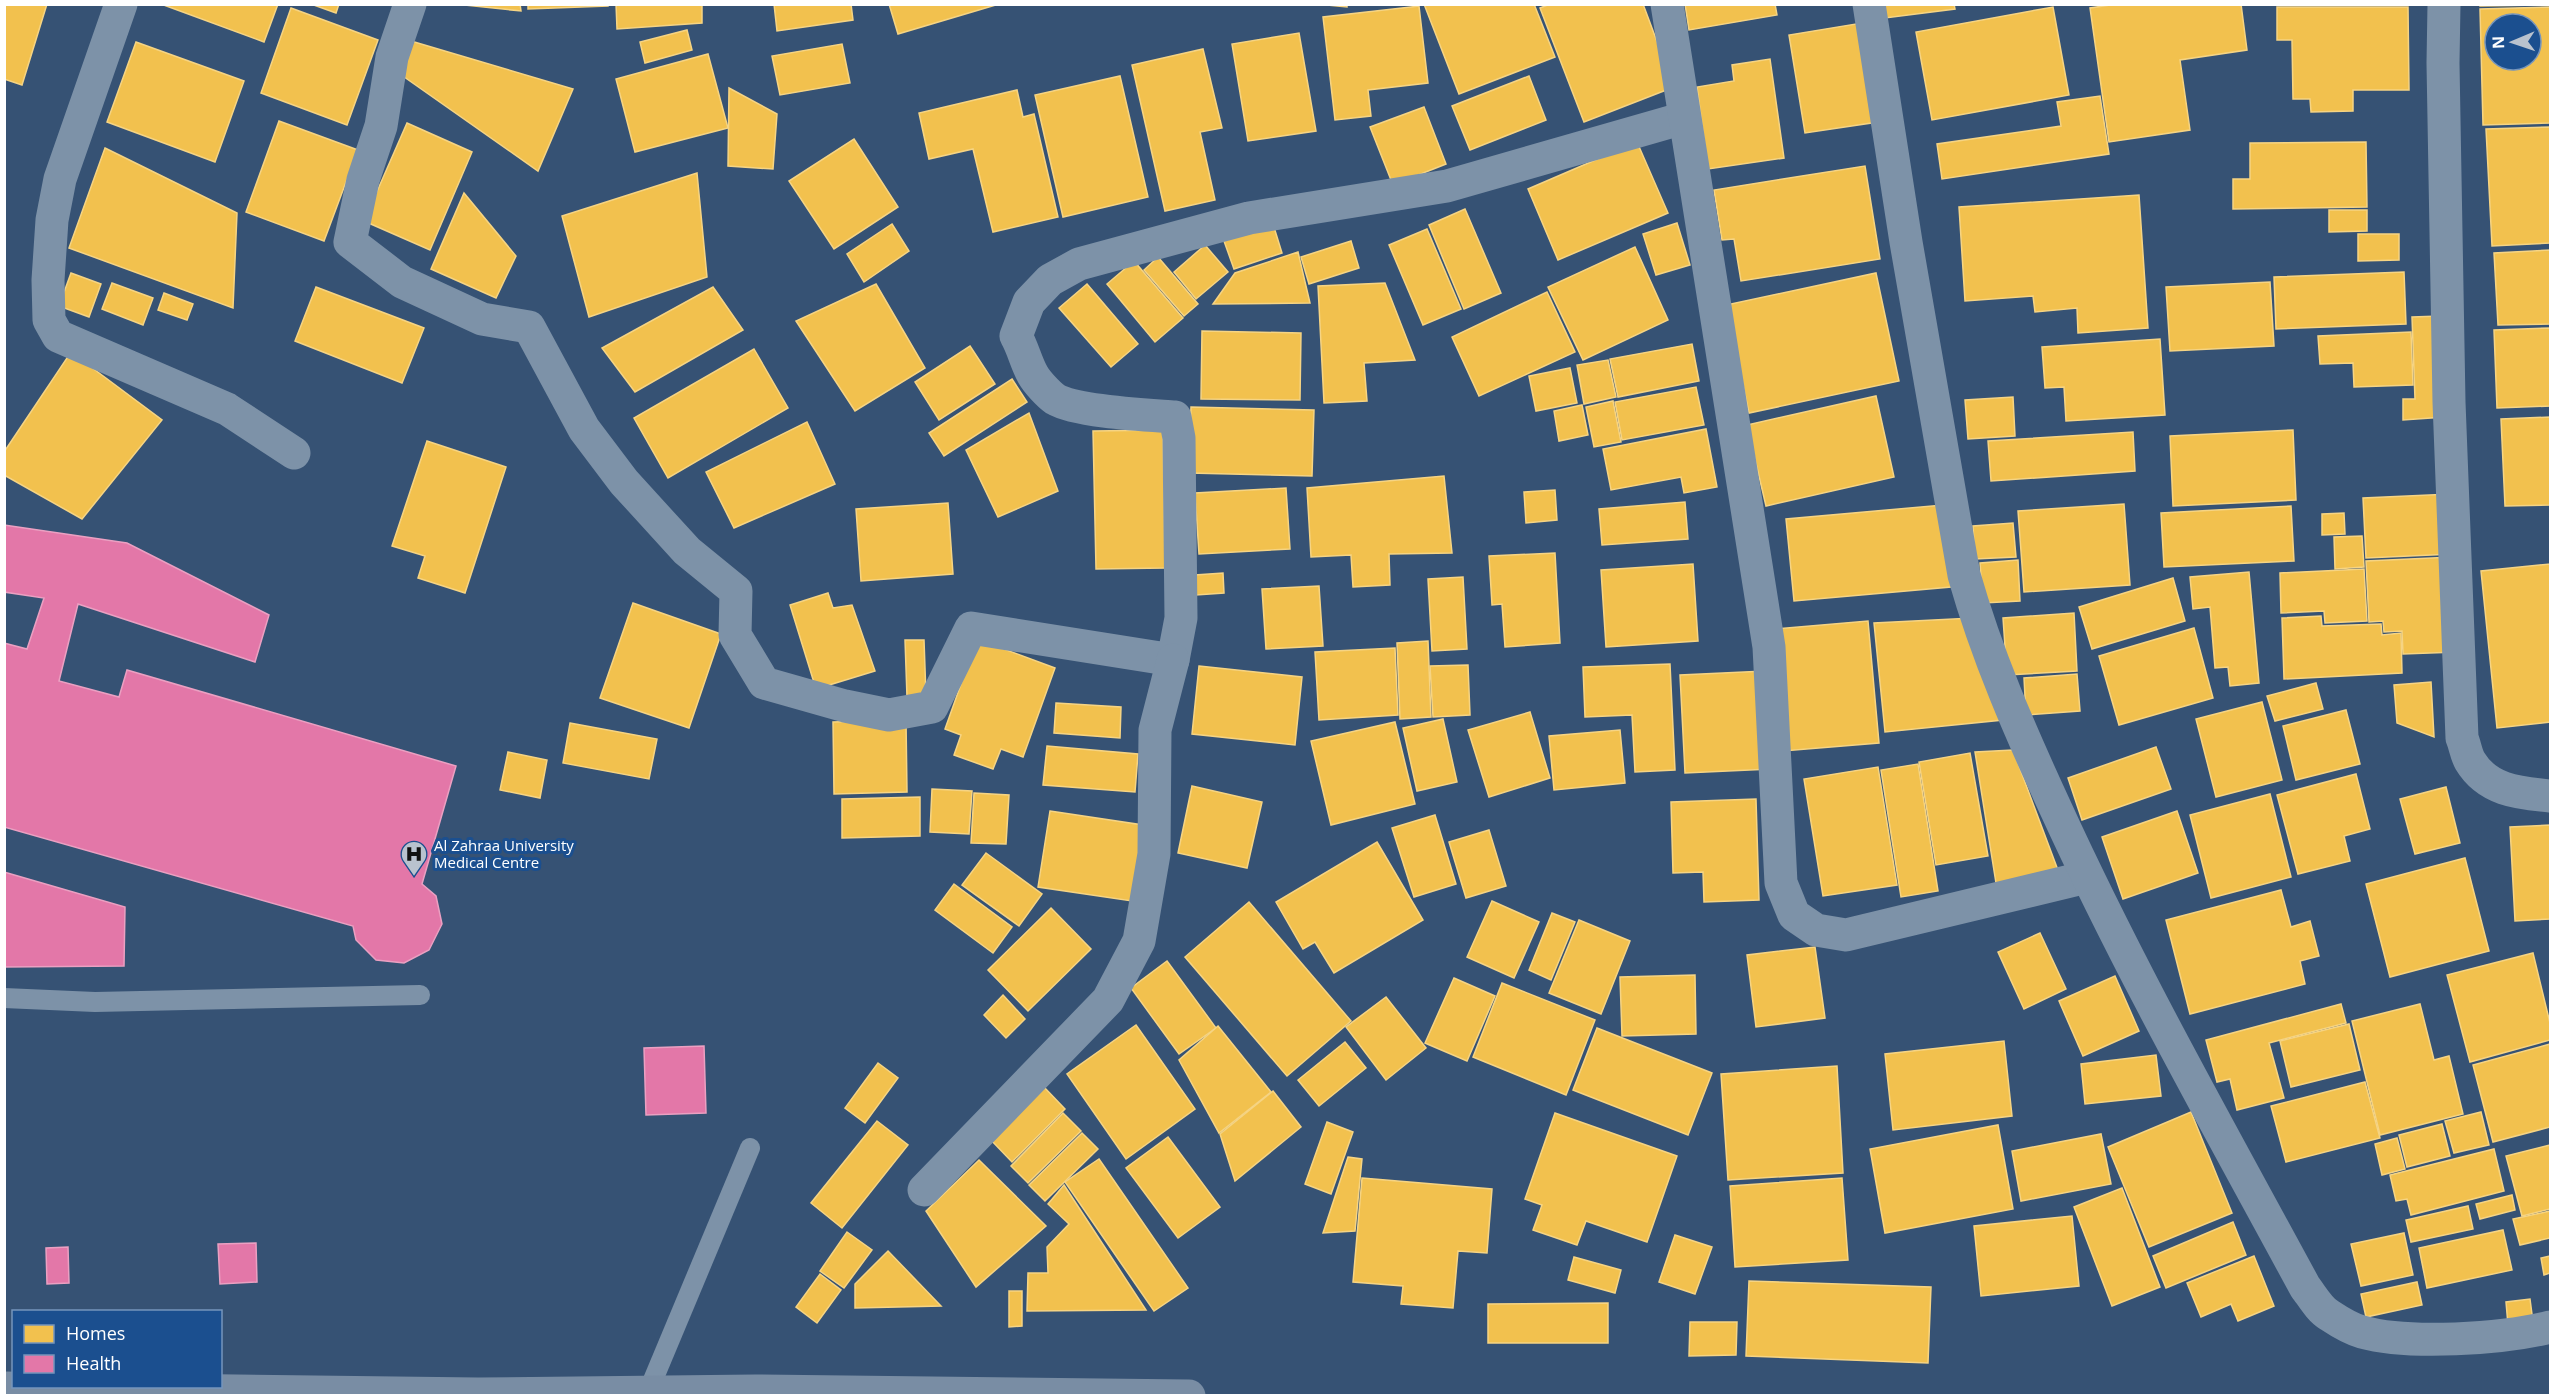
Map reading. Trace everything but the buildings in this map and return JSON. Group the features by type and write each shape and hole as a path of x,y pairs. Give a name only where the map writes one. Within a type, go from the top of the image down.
{"street":[{"path":"121,4 60,179 52,220 48,280 49,320 58,336 227,409 294,453"},
{"path":"410,4 392,57 381,126 363,180 350,242 402,282 482,320 529,327 584,429 624,482 687,551 736,591 735,635 764,682 845,706 889,715 932,706 971,628 1173,660"},
{"path":"1667,4 1769,647 1781,883 1794,915 1816,930 1846,935 2087,877"},
{"path":"1869,4 1906,242 1964,575 1979,627 2016,719 2087,877 2305,1287 2326,1314 2361,1332 2412,1338 2463,1338 2527,1333 2550,1327"},
{"path":"2444,4 2449,402 2462,738 2470,761 2487,779 2513,793 2550,796"},
{"path":"924,1190 1108,1000 1138,941 1154,854 1155,730 1181,618 1179,438 1175,417 1126,414 1055,399 1033,375 1016,336 1029,302 1050,280 1079,264 1249,218 1447,186 1684,118"},
{"path":"4,1388 478,1394 767,1391 1189,1395"}],"lane":[{"path":"4,999 96,1002 420,995"},
{"path":"648,1392 750,1148"}],"place":[{"name":"Al Zahraa University Medical Centre","path":"414,877"}]}
